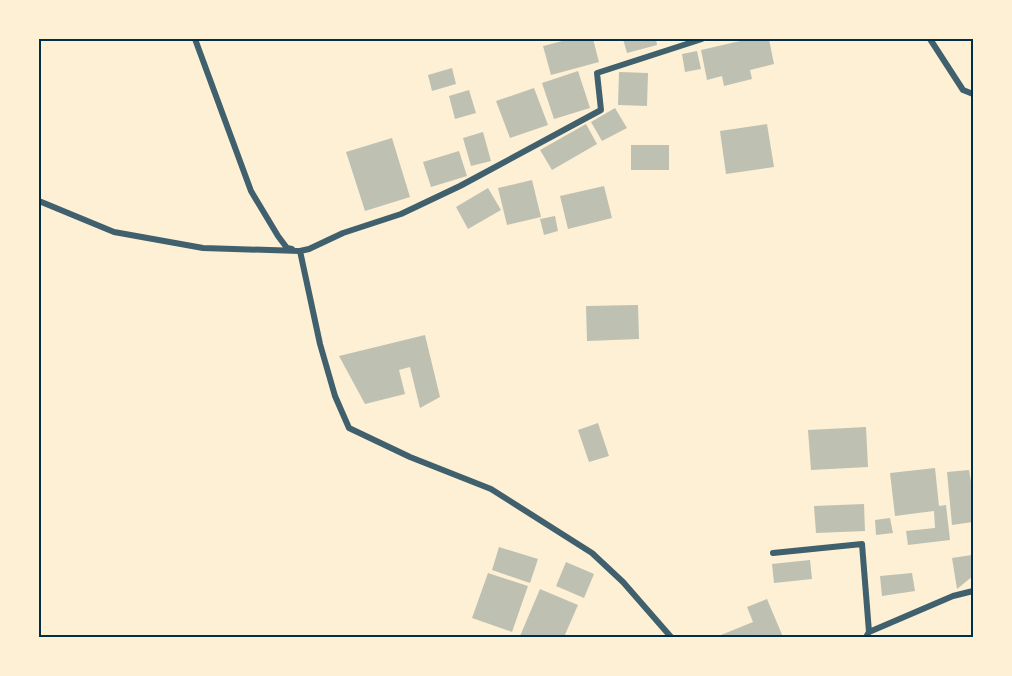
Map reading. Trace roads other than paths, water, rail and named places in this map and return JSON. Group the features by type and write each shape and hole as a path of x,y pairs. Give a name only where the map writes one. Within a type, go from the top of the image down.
{"street":[{"path":"195,39 251,191 287,248 296,250"},
{"path":"39,201 114,232 203,248 296,250 411,210 460,186 601,110 597,73 702,39"},
{"path":"930,39 963,90 973,94"},
{"path":"296,250 335,396 349,428 410,457 491,489 592,553 624,582 671,637"},
{"path":"773,553 862,544 868,634 953,597 973,591"}]}
